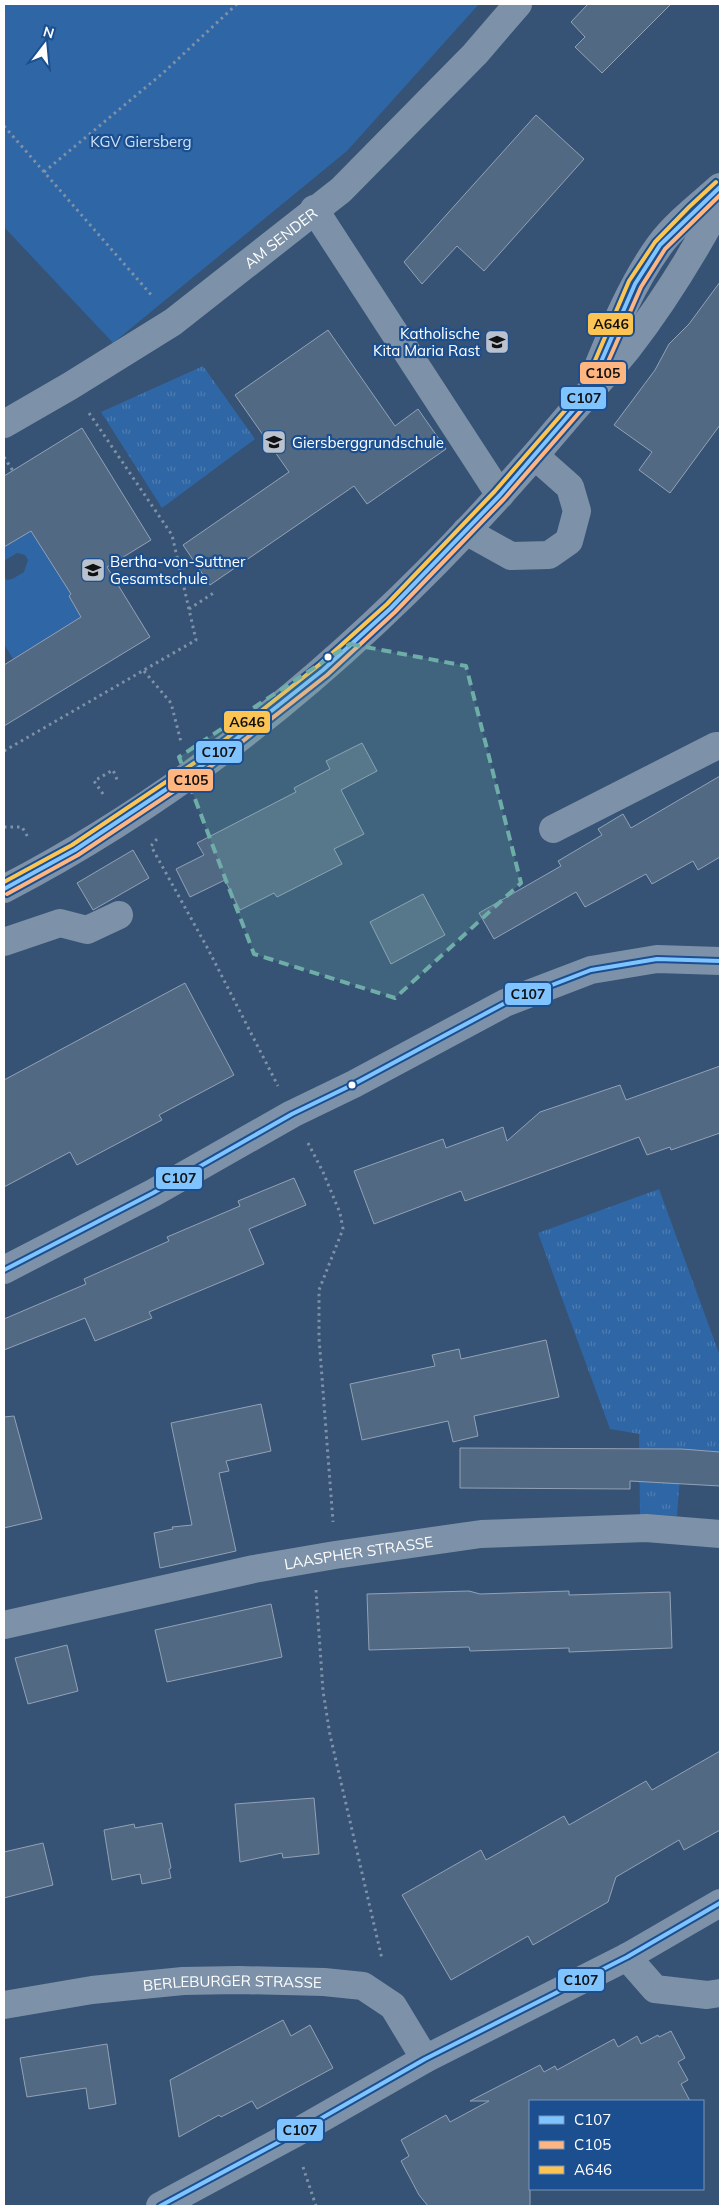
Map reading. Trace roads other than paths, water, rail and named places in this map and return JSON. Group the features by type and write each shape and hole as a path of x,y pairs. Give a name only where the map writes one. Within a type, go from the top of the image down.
{"street":[{"name":"AM SENDER","path":"4,424 70,386 173,322 340,190 460,70 518,4"},
{"path":"587,394 635,284 660,245 693,211 720,188"},
{"path":"4,889 75,850 207,762 323,670 384,614 500,495 628,349 689,260 720,204"},
{"path":"314,209 500,495"},
{"path":"466,531 511,556 549,555 569,540 577,510 570,486 535,456"},
{"path":"553,830 716,746 720,746"},
{"path":"4,942 60,923 87,930 119,915"},
{"path":"4,1270 153,1193 292,1114 354,1084 505,1003 591,970 657,959 720,961"},
{"name":"LAASPHER STRASSE","path":"4,1625 254,1569 481,1534 646,1528 720,1534"},
{"path":"160,2206 292,2135 425,2059 627,1957 720,1903"},
{"path":"627,1957 655,1989 707,1995 720,1994"},
{"name":"BERLEBURGER STRASSE","path":"4,2005 92,1990 183,1981 324,1982 363,1986 393,2006 425,2059"}],"place":[{"name":"Katholische Kita Maria Rast","path":"497,342"},
{"name":"Giersberggrundschule","path":"274,442"},
{"name":"Bertha-von-Suttner Gesamtschule","path":"93,570"}],"park label":[{"name":"KGV Giersberg","path":"141,141"}]}
